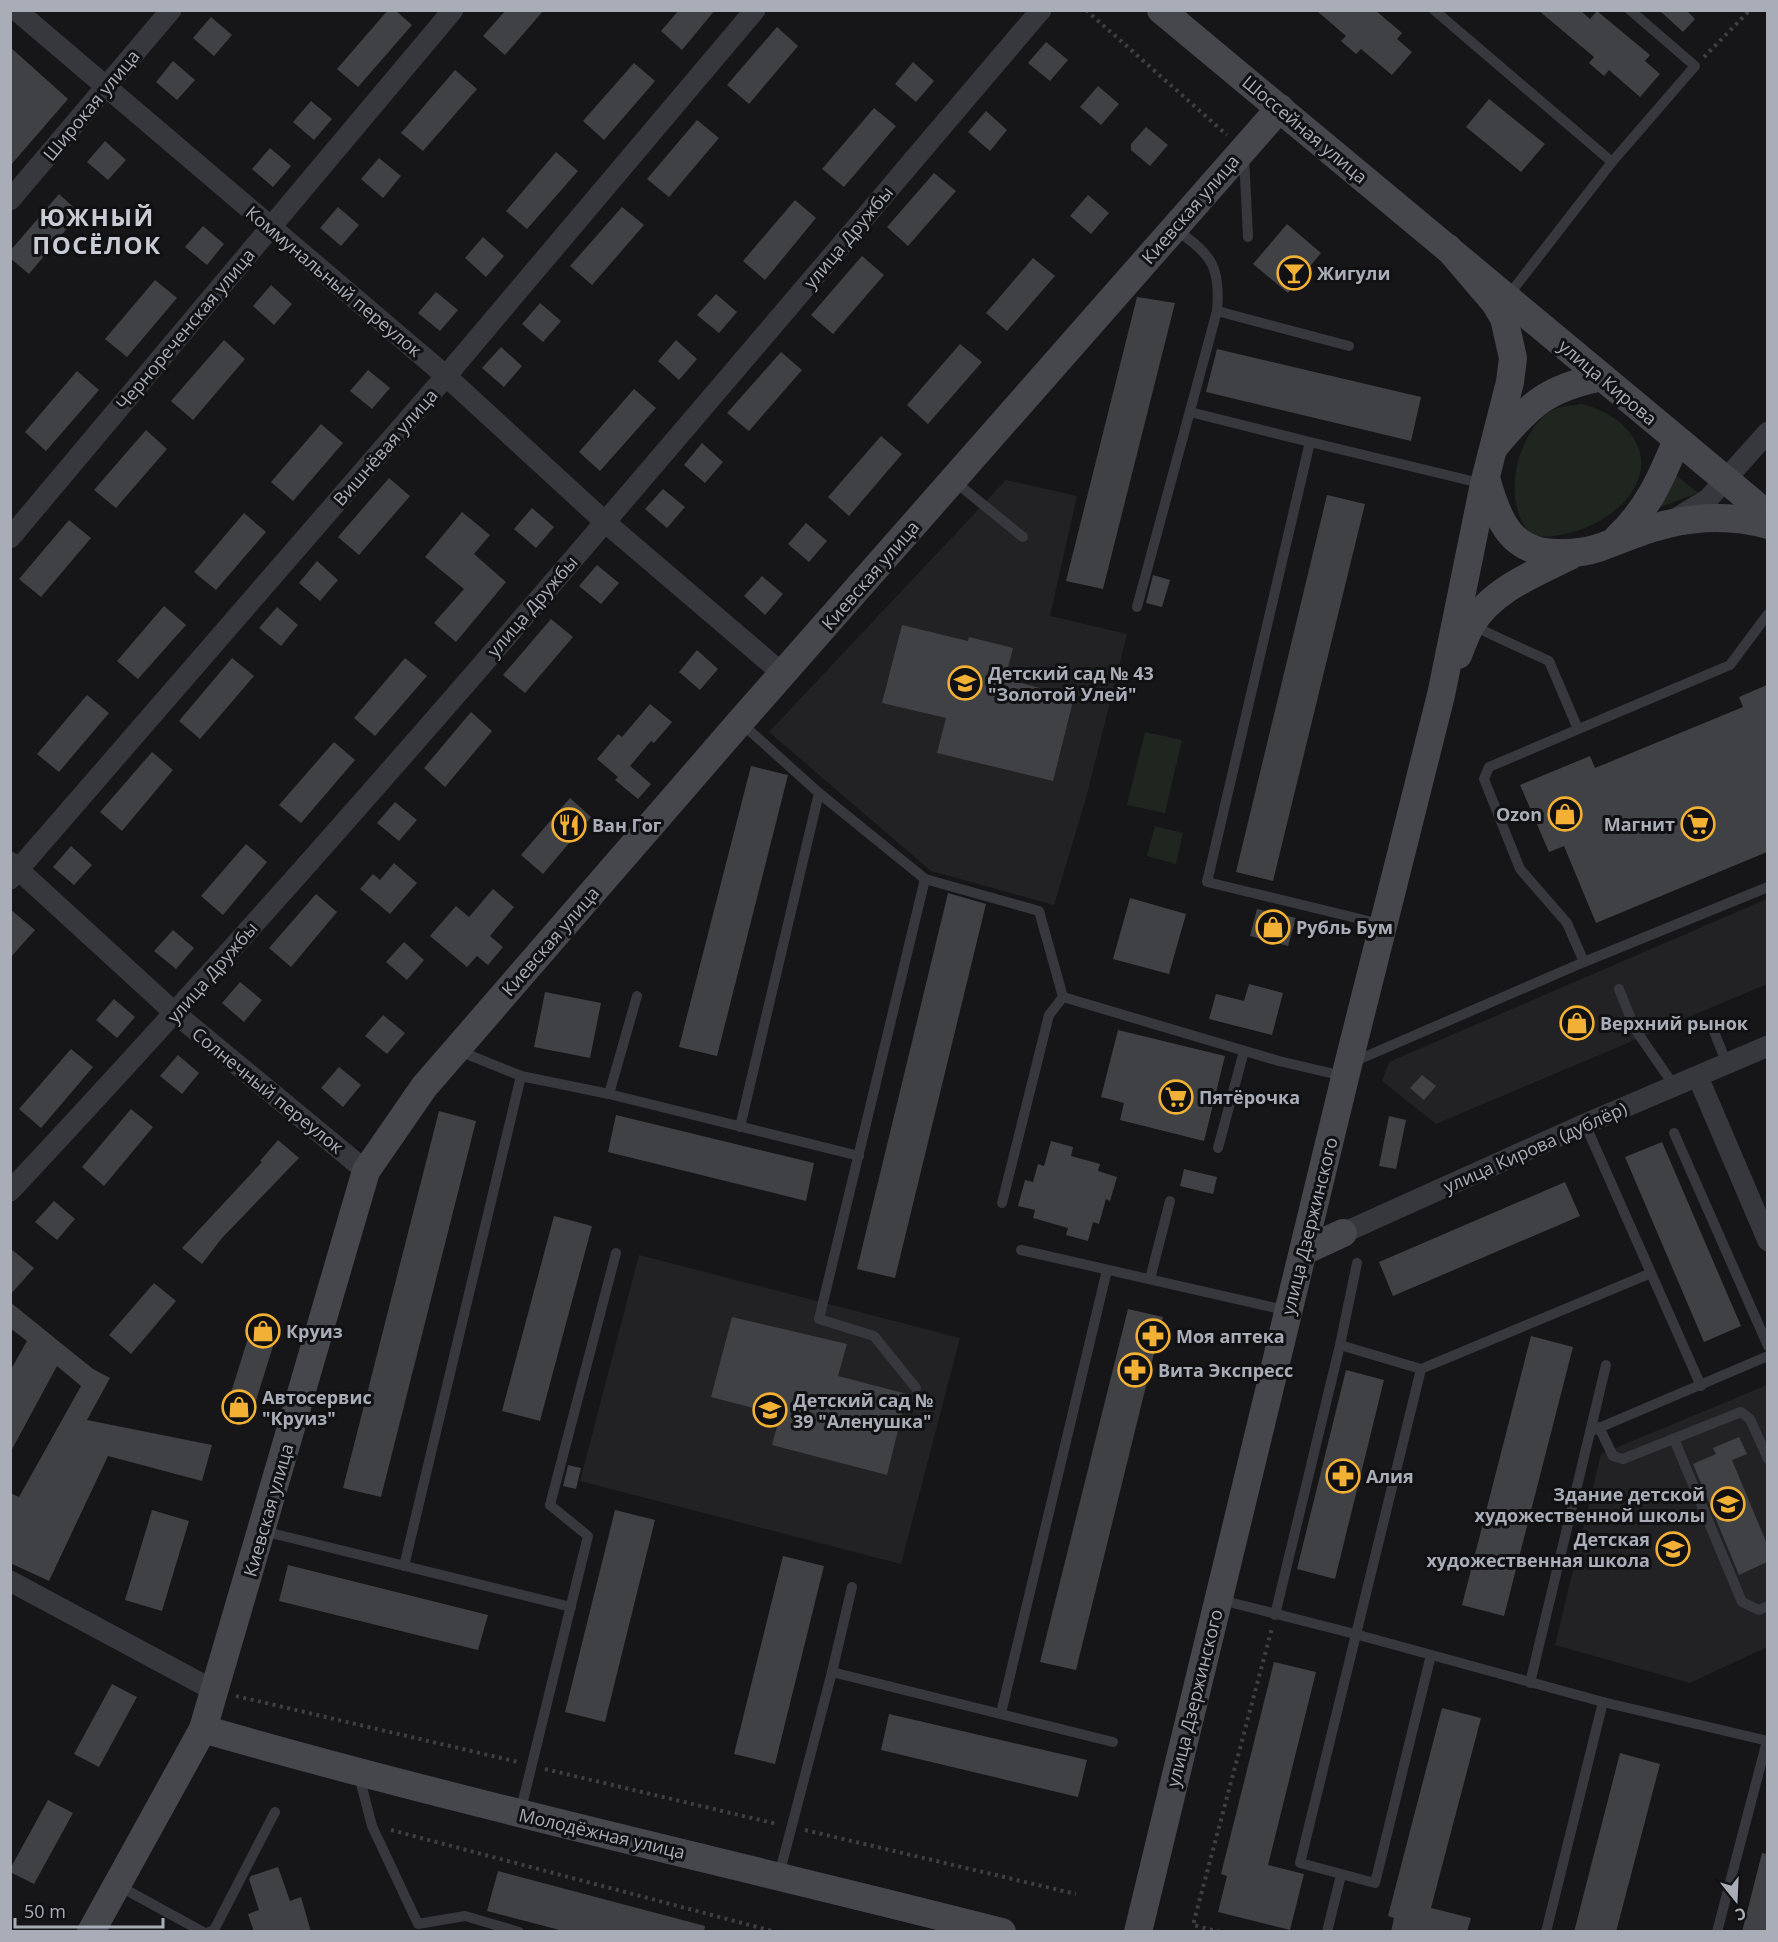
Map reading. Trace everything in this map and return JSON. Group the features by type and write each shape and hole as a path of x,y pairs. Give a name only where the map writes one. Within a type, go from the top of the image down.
{"main road":[{"name":"Шоссейная улица","path":"1161,10 1448,248"},
{"name":"Киевская улица","path":"91,1932 223,1693 263,1531 366,1171 424,1087 740,722 1174,228 1239,145 1280,108"},
{"name":"улица Кирова","path":"1448,248 1767,515"},
{"path":"1441,696 1485,480 1510,382 1513,358 1510,338 1495,303 1448,248"},
{"path":"1493,448 1537,401 1557,389 1602,377"},
{"path":"1614,541 1638,518 1657,490 1677,440"},
{"path":"1485,480 1493,506 1503,525 1515,540 1527,549 1544,554 1578,552"},
{"path":"1441,696 1471,624 1485,607 1524,578 1578,552 1666,524 1692,519 1722,518 1750,520 1767,525"},
{"name":"улица Дзержинского","path":"1138,1932 1347,1071 1441,696"},
{"name":"улица Кирова (дублёр)","path":"1304,1251 1342,1233"},
{"name":"Молодёжная улица","path":"203,1729 358,1774 779,1875 1002,1932"}],"street":[{"name":"Коммунальный переулок","path":"16,10 446,376 605,522 783,674"},
{"name":"Широкая улица","path":"10,200 171,10"},
{"name":"Чернореченская улица","path":"10,538 453,10"},
{"name":"Вишнёвая улица","path":"14,870 446,376 755,10"},
{"name":"улица Дружбы","path":"10,1191 176,1014 605,522 1041,10"},
{"path":"1666,524 1708,499 1767,432"},
{"name":"Солнечный переулок","path":"14,870 176,1014 366,1171"},
{"name":"улица Кирова (дублёр)","path":"1342,1233 1585,1124 1767,1046"},
{"path":"1698,1077 1767,1241"},
{"path":"10,1581 223,1693"}],"lane":[{"path":"1434,10 1612,162"},
{"path":"1508,297 1612,162 1695,66 1630,10"},
{"path":"1239,145 1248,237"},
{"path":"1137,607 1217,311 1219,288 1215,265 1188,237 1174,228"},
{"path":"1217,311 1349,346"},
{"path":"1190,412 1310,442 1485,480"},
{"path":"1310,442 1207,882 1384,925"},
{"path":"952,480 1023,537"},
{"path":"1584,962 1567,924 1520,869 1484,779 1489,767 1730,665 1767,614"},
{"path":"1471,624 1548,662 1578,729"},
{"path":"740,722 819,793 925,879 1039,911 1063,997"},
{"path":"740,1127 819,793"},
{"path":"916,1388 874,1336 819,1319 925,879"},
{"path":"1063,997 1244,1051 1347,1071 1584,962 1767,887"},
{"path":"1619,988 1635,1029 1675,1087"},
{"path":"609,1094 637,996"},
{"path":"1002,1203 1049,1014 1063,997"},
{"path":"1713,1029 1727,1064"},
{"path":"457,1050 521,1076 609,1094 859,1156"},
{"path":"1218,1148 1244,1051"},
{"path":"404,1566 521,1076"},
{"path":"1585,1124 1649,1274 1701,1386"},
{"path":"1674,1133 1767,1346"},
{"path":"1150,1279 1170,1201"},
{"path":"1022,1250 1289,1311"},
{"path":"520,1814 588,1536 549,1505 616,1253"},
{"path":"1275,1615 1340,1345 1357,1263"},
{"path":"1001,1713 1107,1270"},
{"path":"1340,1345 1421,1369 1649,1274"},
{"path":"1594,1429 1701,1386 1767,1356"},
{"path":"1530,1683 1594,1429 1606,1365"},
{"path":"1421,1369 1300,1863 1375,1883 1431,1655"},
{"path":"1594,1429 1617,1459 1628,1458 1741,1412 1750,1419 1767,1459"},
{"path":"1674,1439 1742,1602 1753,1609 1767,1606"},
{"path":"263,1531 571,1607"},
{"path":"779,1875 852,1587"},
{"path":"1218,1599 1603,1702 1767,1741 1717,1932"},
{"path":"832,1672 1113,1742"},
{"path":"1546,1932 1603,1702"},
{"path":"358,1774 372,1826 418,1924 465,1916 519,1932"},
{"path":"209,1932 214,1930 275,1812"},
{"path":"1328,1932 1341,1875"},
{"path":"117,1885 203,1932"}],"path":[{"path":"1086,10 1239,145"},
{"path":"1695,66 1750,10"},
{"path":"1220,1932 1193,1925 1275,1615"},
{"path":"223,1693 1076,1894"},
{"path":"372,1826 776,1932"}],"shaded area":[{"path":"1581,404 1609,415 1631,434 1638,446 1641,460 1640,475 1625,501 1603,519 1561,535 1533,536 1523,523 1517,507 1516,472 1520,454 1537,423 1549,412 1560,407"},
{"path":"1672,472 1698,493 1652,510"},
{"name":"Детский сад № 43 \"Золотой Улей\"","path":"1006,480 1077,496 1050,616 1127,634 1086,798 1054,905 931,871 769,732"},
{"path":"1145,732 1182,740 1165,813 1127,805"},
{"path":"1155,826 1183,833 1176,864 1147,856"},
{"name":"Верхний рынок","path":"1767,899 1767,984 1436,1124 1382,1081 1389,1062"},
{"name":"Детский сад № 39 \"Аленушка\"","path":"639,1255 960,1338 901,1564 580,1481"},
{"name":"Детская художественная школа","path":"1767,1385 1767,1647 1690,1683 1555,1645 1601,1454"}],"building":[{"path":"388,10 395,10 412,25 358,87 337,69"},
{"path":"506,10 544,10 505,55 483,36"},
{"path":"679,10 715,10 682,50 661,31"},
{"path":"1316,10 1375,10 1402,33 1397,39 1412,52 1392,75 1361,49 1356,54 1341,41 1346,36"},
{"path":"1538,10 1580,10 1590,19 1597,11 1650,55 1645,61 1660,74 1640,97 1609,70 1604,76 1589,63 1594,57"},
{"path":"1659,10 1686,10 1695,19 1683,32"},
{"path":"211,17 232,35 214,56 193,38"},
{"path":"777,27 798,46 749,104 727,85"},
{"path":"1046,42 1068,60 1050,81 1028,63"},
{"path":"10,47 68,99 10,166"},
{"path":"173,61 195,80 177,100 156,82"},
{"path":"913,62 934,81 916,102 895,84"},
{"path":"634,63 655,81 604,140 583,121"},
{"path":"455,70 477,89 423,151 401,133"},
{"path":"1098,86 1119,104 1101,125 1080,107"},
{"path":"1489,99 1545,144 1521,172 1466,127"},
{"path":"311,101 332,119 314,140 293,122"},
{"path":"874,108 896,126 844,187 822,169"},
{"path":"986,111 1007,130 990,151 968,132"},
{"path":"697,120 719,138 669,197 647,179"},
{"path":"1146,127 1168,145 1150,166 1131,150 1131,144"},
{"path":"105,141 126,160 108,180 87,162"},
{"path":"270,148 291,166 273,187 252,169"},
{"path":"556,152 578,171 527,229 506,211"},
{"path":"379,158 401,176 383,198 361,179"},
{"path":"934,173 956,191 908,246 887,227"},
{"path":"59,194 80,213 29,274 10,258 10,251"},
{"path":"1088,195 1109,213 1091,234 1070,216"},
{"path":"795,200 816,218 765,280 743,261"},
{"path":"338,207 359,225 341,246 320,228"},
{"path":"622,207 644,225 592,285 570,266"},
{"path":"1287,224 1321,253 1288,293 1253,264"},
{"path":"203,226 224,244 207,265 185,247"},
{"path":"483,237 504,256 486,277 465,258"},
{"path":"862,256 884,275 833,334 811,315"},
{"path":"1033,258 1055,276 1007,331 986,313"},
{"path":"155,280 177,298 127,357 105,339"},
{"path":"271,285 292,304 274,325 253,306"},
{"path":"436,292 458,310 440,331 418,313"},
{"path":"716,294 737,312 719,333 697,315"},
{"path":"1137,297 1175,303 1103,589 1066,581"},
{"path":"540,303 561,321 543,342 522,324"},
{"path":"224,340 245,359 193,420 171,401"},
{"path":"676,340 697,359 679,380 658,361"},
{"path":"960,344 982,362 928,424 907,405"},
{"path":"501,347 522,366 504,387 482,368"},
{"path":"1217,349 1421,397 1411,441 1206,392"},
{"path":"781,352 802,370 749,431 727,413"},
{"path":"368,370 390,388 372,409 350,391"},
{"path":"77,371 99,390 46,451 25,432"},
{"path":"634,389 656,408 600,471 579,452"},
{"path":"321,424 343,443 293,501 271,482"},
{"path":"146,430 167,449 116,508 94,490"},
{"path":"881,436 902,454 849,516 828,497"},
{"path":"702,443 723,462 705,483 684,465"},
{"path":"389,478 410,496 359,555 338,537"},
{"path":"663,489 685,507 667,528 645,509"},
{"path":"1327,495 1365,504 1273,881 1236,872"},
{"path":"532,508 554,527 536,548 514,529"},
{"path":"462,512 490,535 474,554 506,582 456,642 434,623 464,589 425,557"},
{"path":"244,513 266,532 216,590 194,572"},
{"path":"69,520 91,538 41,597 19,579"},
{"path":"806,523 827,541 809,562 788,544"},
{"path":"317,561 338,580 320,601 299,583"},
{"path":"597,565 619,583 601,604 579,586"},
{"path":"1153,575 1170,580 1162,607 1146,603"},
{"path":"762,576 783,594 765,615 744,596"},
{"path":"164,606 186,625 138,679 117,661"},
{"path":"277,607 298,625 281,646 259,628"},
{"path":"551,619 573,637 525,693 503,675"},
{"path":"902,625 968,641 969,637 1013,648 1005,679 1074,697 1053,781 937,753 946,718 882,703"},
{"path":"697,650 718,669 700,690 679,672"},
{"path":"232,658 254,676 200,739 179,721"},
{"path":"405,658 427,676 375,736 354,718"},
{"path":"1767,685 1767,852 1596,923 1564,846 1549,852 1520,785 1590,756 1595,768 1743,707 1739,697"},
{"path":"87,695 109,713 59,772 37,754"},
{"path":"650,704 672,722 654,743 651,741 630,766 651,784 638,799 615,780 618,777 597,759 618,734 622,737"},
{"path":"471,712 492,731 445,787 424,768"},
{"path":"334,742 355,760 301,823 279,805"},
{"path":"152,752 173,770 122,831 100,812"},
{"path":"751,766 788,775 717,1056 679,1047"},
{"path":"570,798 591,817 543,874 521,855"},
{"path":"395,802 417,820 399,841 377,823"},
{"path":"246,844 267,862 223,915 201,896"},
{"path":"71,846 92,865 74,885 53,867"},
{"path":"394,863 417,883 390,914 360,889 373,874 380,880"},
{"path":"493,889 514,907 490,936 503,947 488,965 477,956 467,967 430,936 456,906 469,917"},
{"path":"948,893 986,904 895,1278 857,1269"},
{"path":"316,894 337,912 291,967 269,948"},
{"path":"1130,898 1186,914 1169,974 1113,959"},
{"path":"10,909 35,930 10,958"},
{"name":"Рубль Бум","path":"1257,909 1296,918 1288,946 1250,936"},
{"path":"173,930 194,948 176,969 154,951"},
{"path":"404,942 424,960 407,980 386,962"},
{"path":"240,982 262,1000 244,1022 222,1003"},
{"path":"1249,984 1283,993 1272,1035 1209,1019 1216,994 1244,1001"},
{"path":"545,992 601,1003 590,1058 534,1047"},
{"path":"114,999 135,1017 117,1038 96,1020"},
{"path":"383,1015 405,1033 387,1054 365,1036"},
{"path":"1118,1030 1225,1056 1204,1141 1120,1120 1124,1103 1101,1097"},
{"path":"71,1049 93,1067 41,1128 19,1109"},
{"path":"178,1055 199,1073 182,1094 160,1076"},
{"path":"339,1067 361,1085 343,1107 321,1088"},
{"path":"1422,1075 1436,1086 1424,1100 1410,1088"},
{"path":"131,1109 153,1127 104,1186 82,1167"},
{"path":"439,1111 476,1121 381,1497 343,1488"},
{"path":"616,1115 814,1163 806,1201 608,1152"},
{"path":"1389,1116 1406,1120 1396,1169 1379,1166"},
{"path":"278,1140 299,1158 222,1238 202,1264 182,1248 262,1162 260,1161"},
{"path":"1051,1141 1073,1147 1071,1156 1100,1164 1098,1171 1117,1177 1110,1201 1106,1199 1099,1224 1093,1222 1088,1241 1066,1235 1068,1228 1033,1218 1035,1210 1018,1206 1025,1180 1033,1182 1038,1164 1044,1166"},
{"path":"1662,1142 1741,1326 1704,1342 1625,1157"},
{"path":"1184,1169 1217,1177 1213,1194 1180,1186"},
{"path":"1565,1182 1580,1216 1393,1296 1379,1262"},
{"path":"54,1201 75,1219 57,1240 35,1222"},
{"path":"554,1216 592,1226 540,1421 502,1411"},
{"path":"10,1248 34,1268 10,1295"},
{"path":"154,1283 176,1301 131,1354 109,1335"},
{"path":"10,1302 93,1369 110,1378 87,1420 212,1445 202,1481 108,1456 49,1581 10,1563 10,1493 19,1497 81,1386 57,1366 10,1453 10,1371 27,1341 10,1328"},
{"path":"1128,1309 1163,1317 1076,1670 1040,1662"},
{"path":"732,1317 847,1344 838,1376 907,1394 887,1475 772,1445 780,1415 711,1397"},
{"path":"254,1319 279,1327 249,1423 224,1415"},
{"path":"1531,1336 1573,1347 1504,1616 1462,1605"},
{"path":"1346,1370 1384,1380 1335,1579 1297,1569"},
{"name":"Здание детской художественной школы","path":"1739,1437 1747,1454 1732,1460 1767,1544 1767,1562 1739,1575 1693,1464 1716,1454 1713,1448"},
{"path":"568,1465 581,1468 576,1489 563,1486"},
{"path":"152,1510 189,1521 162,1611 125,1600"},
{"path":"615,1510 655,1520 605,1722 565,1712"},
{"path":"783,1556 824,1566 775,1764 734,1754"},
{"path":"288,1565 488,1615 478,1650 279,1601"},
{"path":"1274,1662 1316,1672 1268,1865 1304,1874 1290,1930 1218,1912 1227,1876 1221,1874"},
{"path":"112,1684 137,1697 99,1767 74,1754"},
{"path":"1442,1708 1481,1718 1431,1908 1471,1918 1467,1932 1391,1932 1394,1918 1388,1916"},
{"path":"889,1714 1087,1760 1078,1797 881,1750"},
{"path":"1620,1753 1660,1764 1616,1932 1574,1932"},
{"path":"48,1800 73,1813 34,1884 10,1872 10,1869"},
{"path":"1762,1853 1767,1854 1767,1932 1742,1932"},
{"path":"278,1867 290,1901 301,1897 311,1932 254,1932 248,1914 259,1910 249,1879 251,1876"},
{"path":"498,1871 705,1926 704,1932 567,1932 487,1911"}],"place":[{"name":"Жигули","path":"1294,273"},
{"name":"Детский сад № 43 \"Золотой Улей\"","path":"965,683"},
{"name":"Ozon","path":"1565,814"},
{"name":"Магнит","path":"1698,824"},
{"name":"Ван Гог","path":"569,825"},
{"name":"Рубль Бум","path":"1273,927"},
{"name":"Верхний рынок","path":"1577,1023"},
{"name":"Пятёрочка","path":"1176,1097"},
{"name":"Круиз","path":"263,1331"},
{"name":"Моя аптека","path":"1153,1336"},
{"name":"Вита Экспресс","path":"1135,1370"},
{"name":"Автосервис \"Круиз\"","path":"239,1407"},
{"name":"Детский сад № 39 \"Аленушка\"","path":"770,1410"},
{"name":"Алия","path":"1343,1476"},
{"name":"Здание детской художественной школы","path":"1728,1504"},
{"name":"Детская художественная школа","path":"1673,1549"}],"district":[{"name":"ЮЖНЫЙ ПОСЁЛОК","path":"97,230"}]}
